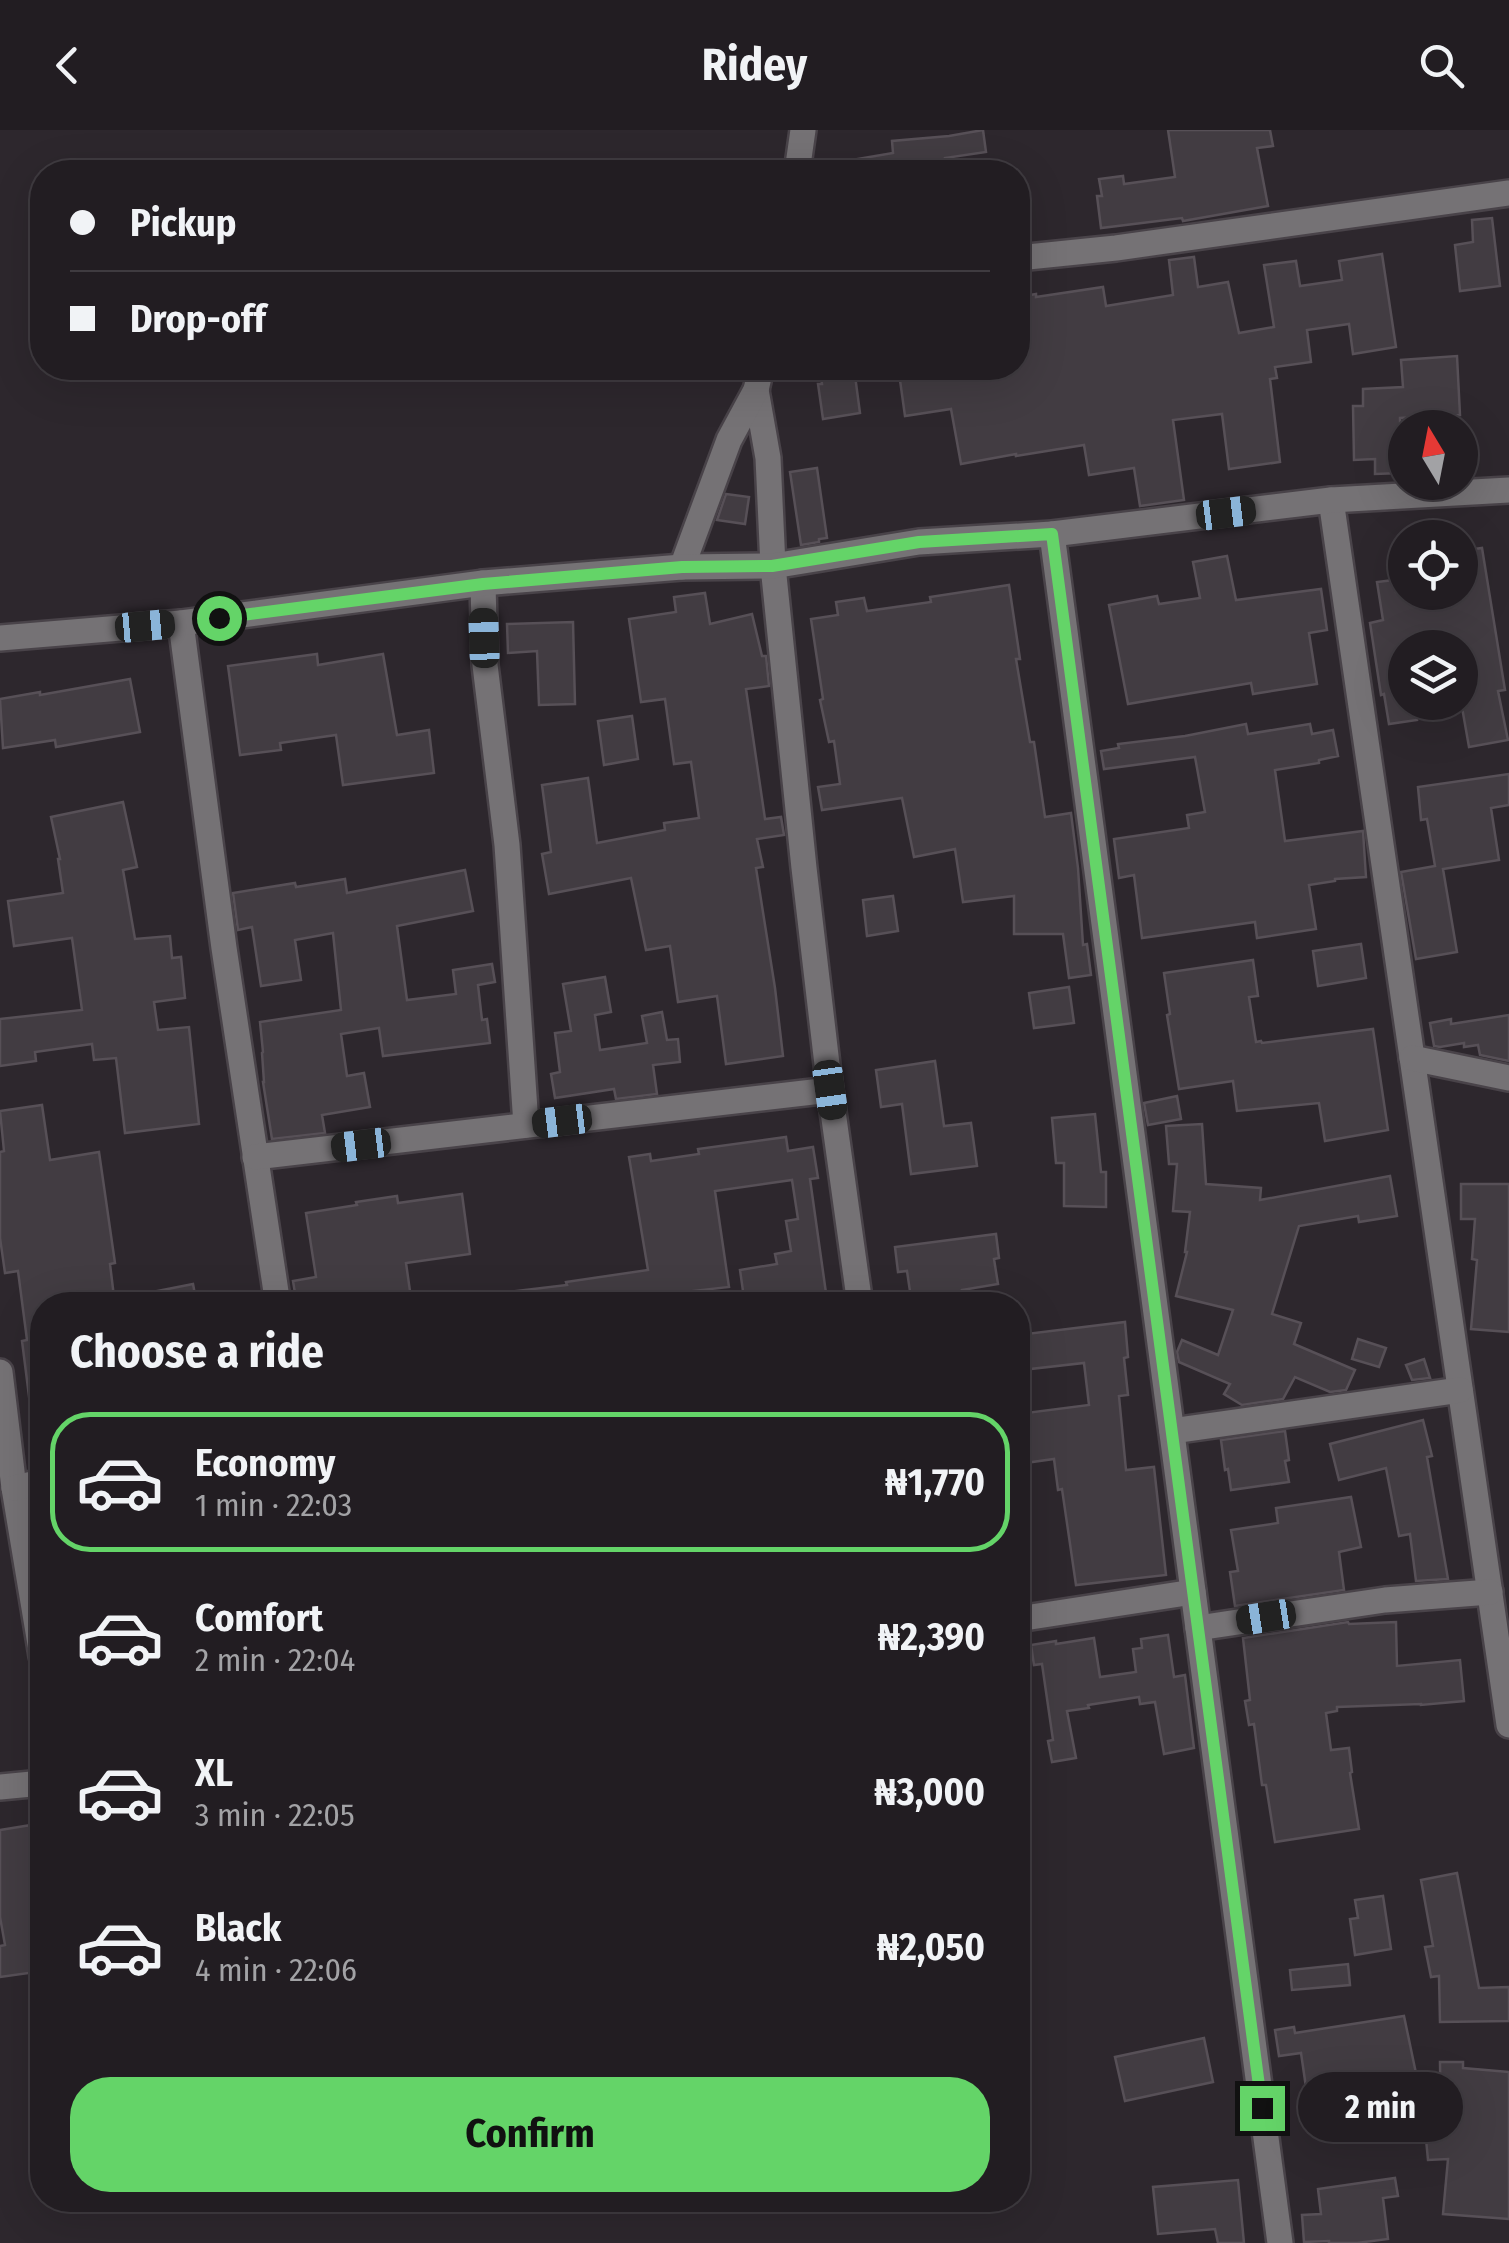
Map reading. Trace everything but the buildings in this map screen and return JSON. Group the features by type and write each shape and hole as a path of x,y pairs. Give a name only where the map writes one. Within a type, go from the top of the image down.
{"street":[{"path":"799,160 803,130"},
{"path":"1030,257 1509,193"},
{"path":"758,380 768,458 772,566 830,1090 858,1292"},
{"path":"682,567 729,440 758,380"},
{"path":"0,638 181,623 483,584 682,567 772,566 919,542 1052,534 1331,500 1509,490"},
{"path":"1331,500 1509,1725"},
{"path":"1052,534 1280,2243"},
{"path":"483,584 485,665 507,845 526,1125"},
{"path":"181,623 276,1292"},
{"path":"1412,1058 1509,1078"},
{"path":"255,1158 830,1090"},
{"path":"0,1372 30,1584"},
{"path":"1172,1430 1460,1390"},
{"path":"14,1488 30,1485"},
{"path":"1198,1628 1488,1581 1509,1556"},
{"path":"1030,1616 1193,1592"},
{"path":"0,1787 30,1783"}],"route":[{"path":"219,618 483,584 682,567 772,566 919,542 1052,534 1262,2108"}]}
